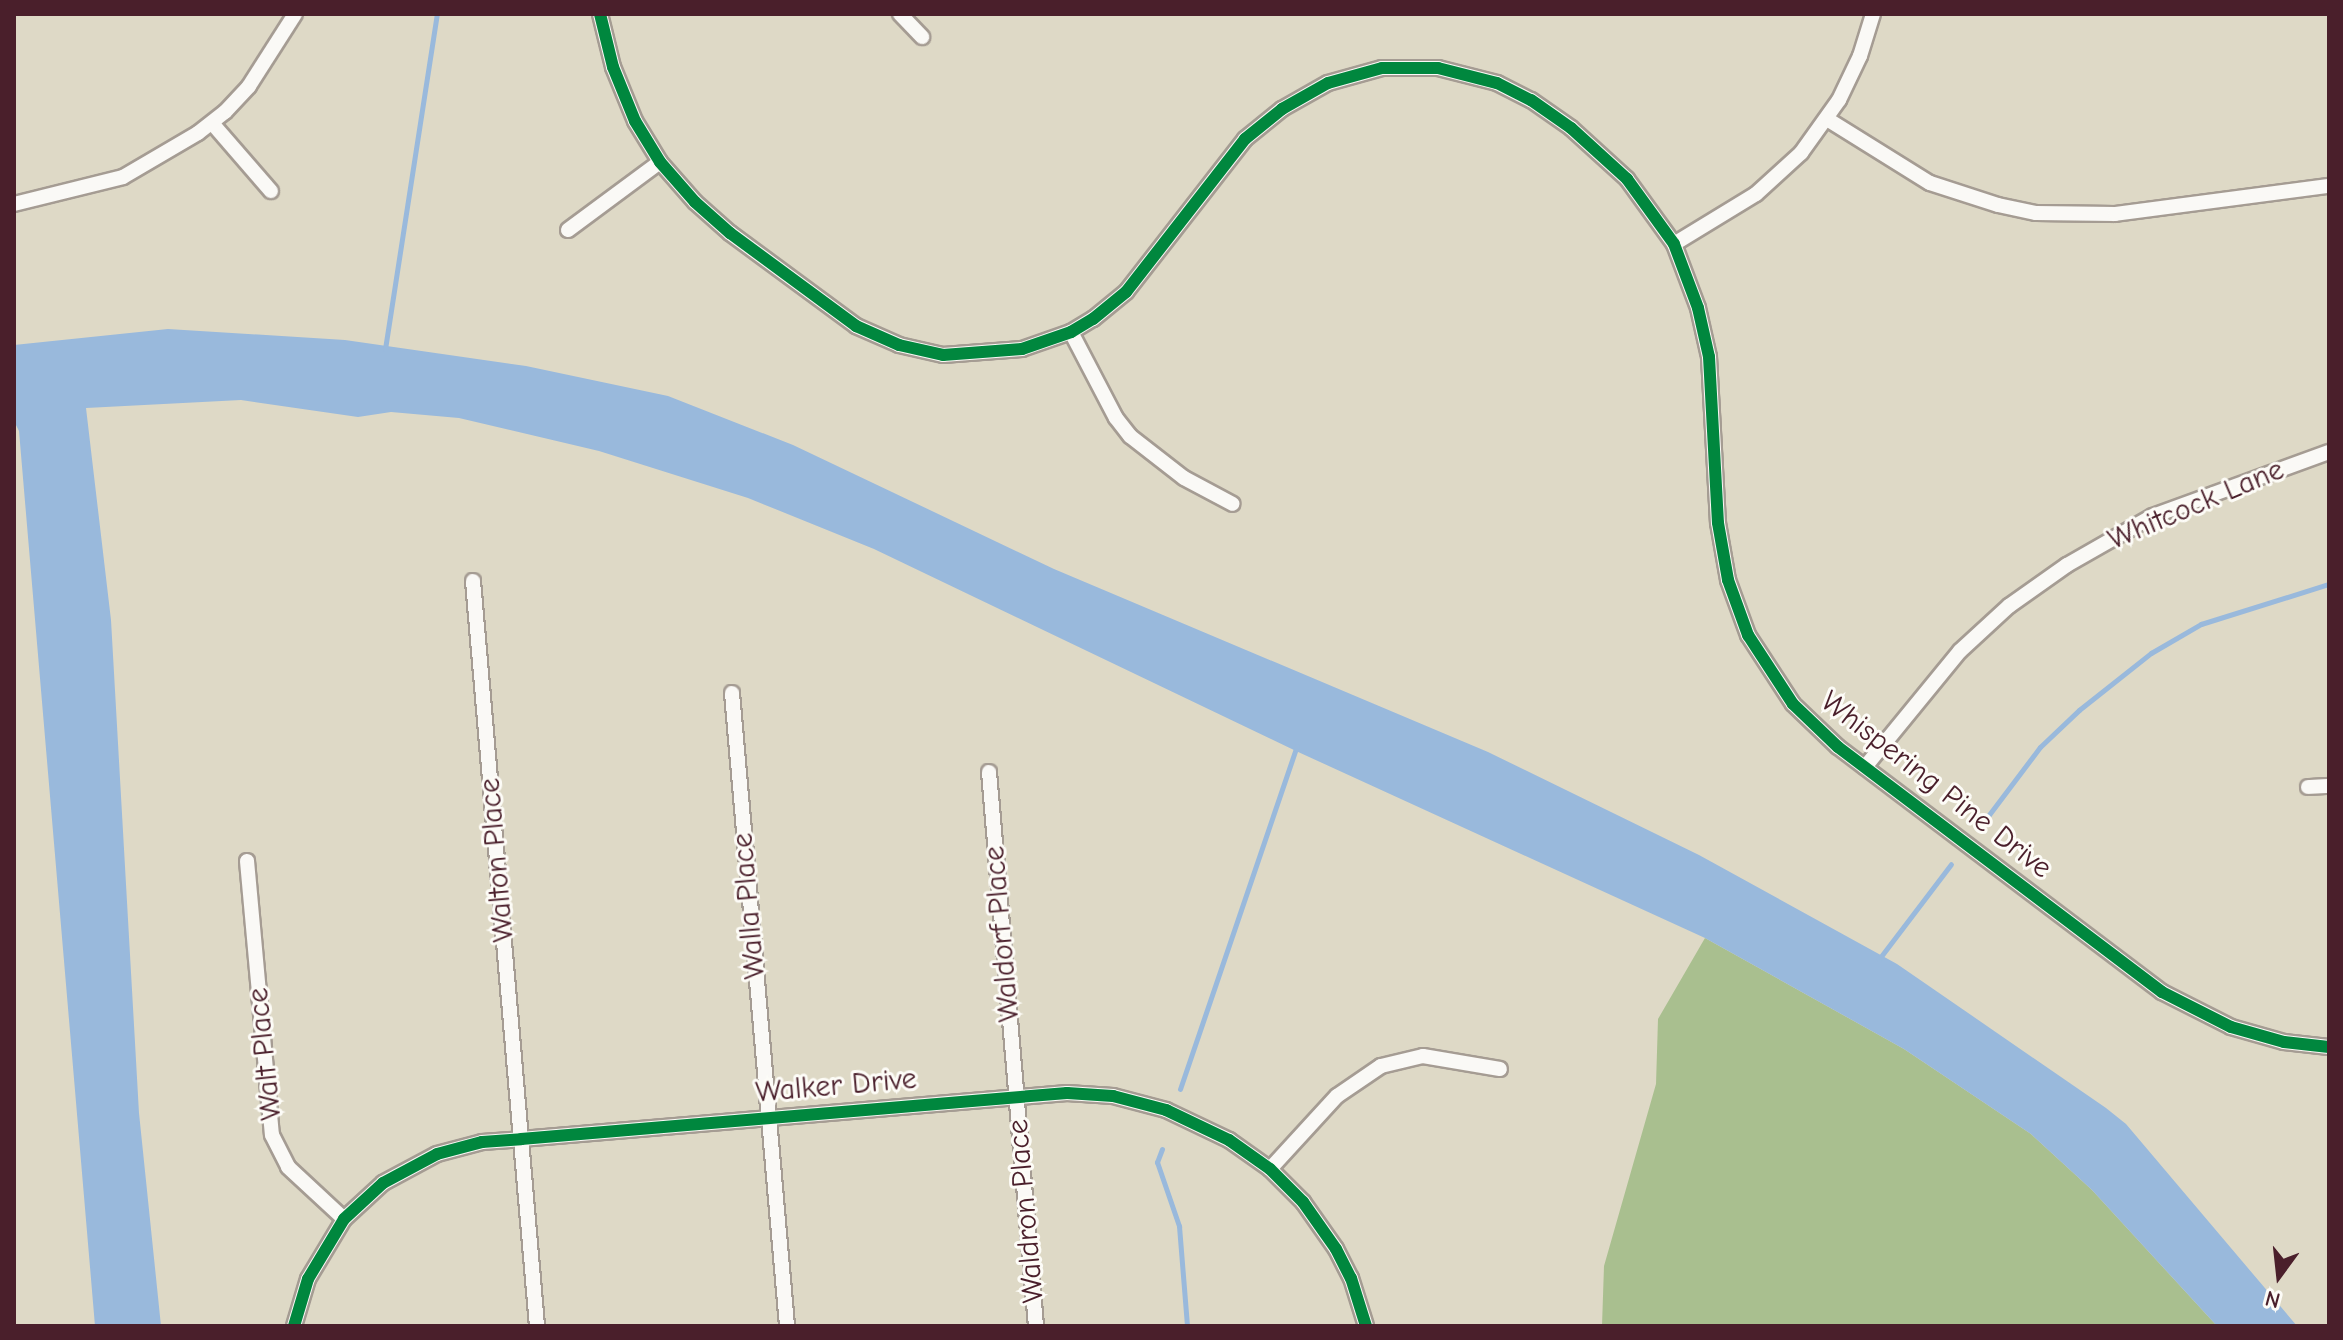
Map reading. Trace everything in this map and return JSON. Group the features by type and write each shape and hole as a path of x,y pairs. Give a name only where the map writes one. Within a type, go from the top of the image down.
{"street":[{"path":"14,204 123,177 151,163 212,123 259,73 295,14"},
{"name":"Whispering Pine Drive","path":"600,14 623,95 642,135 660,162 695,202 830,310 885,340 928,353 972,355 1022,349 1071,332 1093,319 1126,292 1228,159 1270,117 1328,83 1382,68 1458,72 1497,83 1531,100 1571,128 1627,179 1674,244 1698,308 1709,357 1720,541 1737,610 1761,659 1793,704 1865,767 2162,992 2231,1027 2284,1042 2329,1047"},
{"path":"900,14 922,37"},
{"path":"1674,244 1709,226 1770,183 1801,153 1827,119 1855,65 1873,14"},
{"path":"1827,119 1930,183 1998,205 2036,213 2115,214 2329,186"},
{"path":"212,123 271,191"},
{"path":"568,230 660,162"},
{"path":"1071,332 1116,418 1130,436 1169,468 1233,504"},
{"name":"Whitcock Lane","path":"1865,767 1960,651 2009,606 2067,565 2153,516 2329,452"},
{"name":"Walton Place","path":"473,581 537,1326"},
{"name":"Walla Place","path":"732,693 787,1326"},
{"name":"Waldorf Place","path":"989,772 1015,1097"},
{"path":"2308,787 2329,786"},
{"name":"Walt Place","path":"247,861 272,1135 288,1167 344,1219"},
{"path":"1270,1169 1337,1096 1381,1066 1408,1058 1432,1056 1500,1069"},
{"name":"Walker Drive","path":"294,1326 308,1279 344,1219 383,1183 417,1162 460,1147 521,1139 1067,1093 1139,1101 1210,1129 1270,1169 1303,1202 1336,1249 1351,1278 1366,1326"},
{"name":"Waldron Place","path":"1015,1097 1036,1326"}],"green space":[{"path":"1705,938 1904,1049 2031,1134 2092,1190 2217,1326 1602,1326 1604,1266 1656,1084 1658,1019"}],"water":[{"path":"168,329 345,340 526,366 668,396 793,445 1054,569 1488,752 1699,855 1897,964 2106,1108 2126,1124 2297,1326 2217,1326 2092,1190 2031,1134 1904,1049 1705,938 1296,751 874,549 748,498 599,451 459,418 391,412 358,417 241,400 86,408 111,620 139,1113 161,1326 95,1326 19,431 14,421 14,345"}],"waterway":[{"path":"385,349 437,14"},
{"path":"1985,820 2040,747 2079,710 2151,653 2201,624 2329,584"},
{"path":"1180,1089 1297,746"},
{"path":"1879,959 1951,864"},
{"path":"1162,1149 1157,1162 1179,1226 1187,1326"}],"cycle path":[{"path":"600,14 613,67 635,121 660,162 695,202 730,233 856,326 899,345 943,355 1022,349 1071,332 1093,319 1126,292 1245,139 1282,109 1328,83 1382,68 1438,68 1497,83 1531,100 1571,128 1627,179 1674,244 1698,308 1709,357 1718,523 1728,580 1748,635 1793,704 1838,747 2162,992 2231,1027 2284,1042 2329,1047"},
{"path":"294,1326 308,1279 344,1219 383,1183 437,1154 482,1142 1067,1093 1113,1096 1166,1110 1229,1140 1270,1169 1303,1202 1336,1249 1351,1278 1366,1326"}]}
